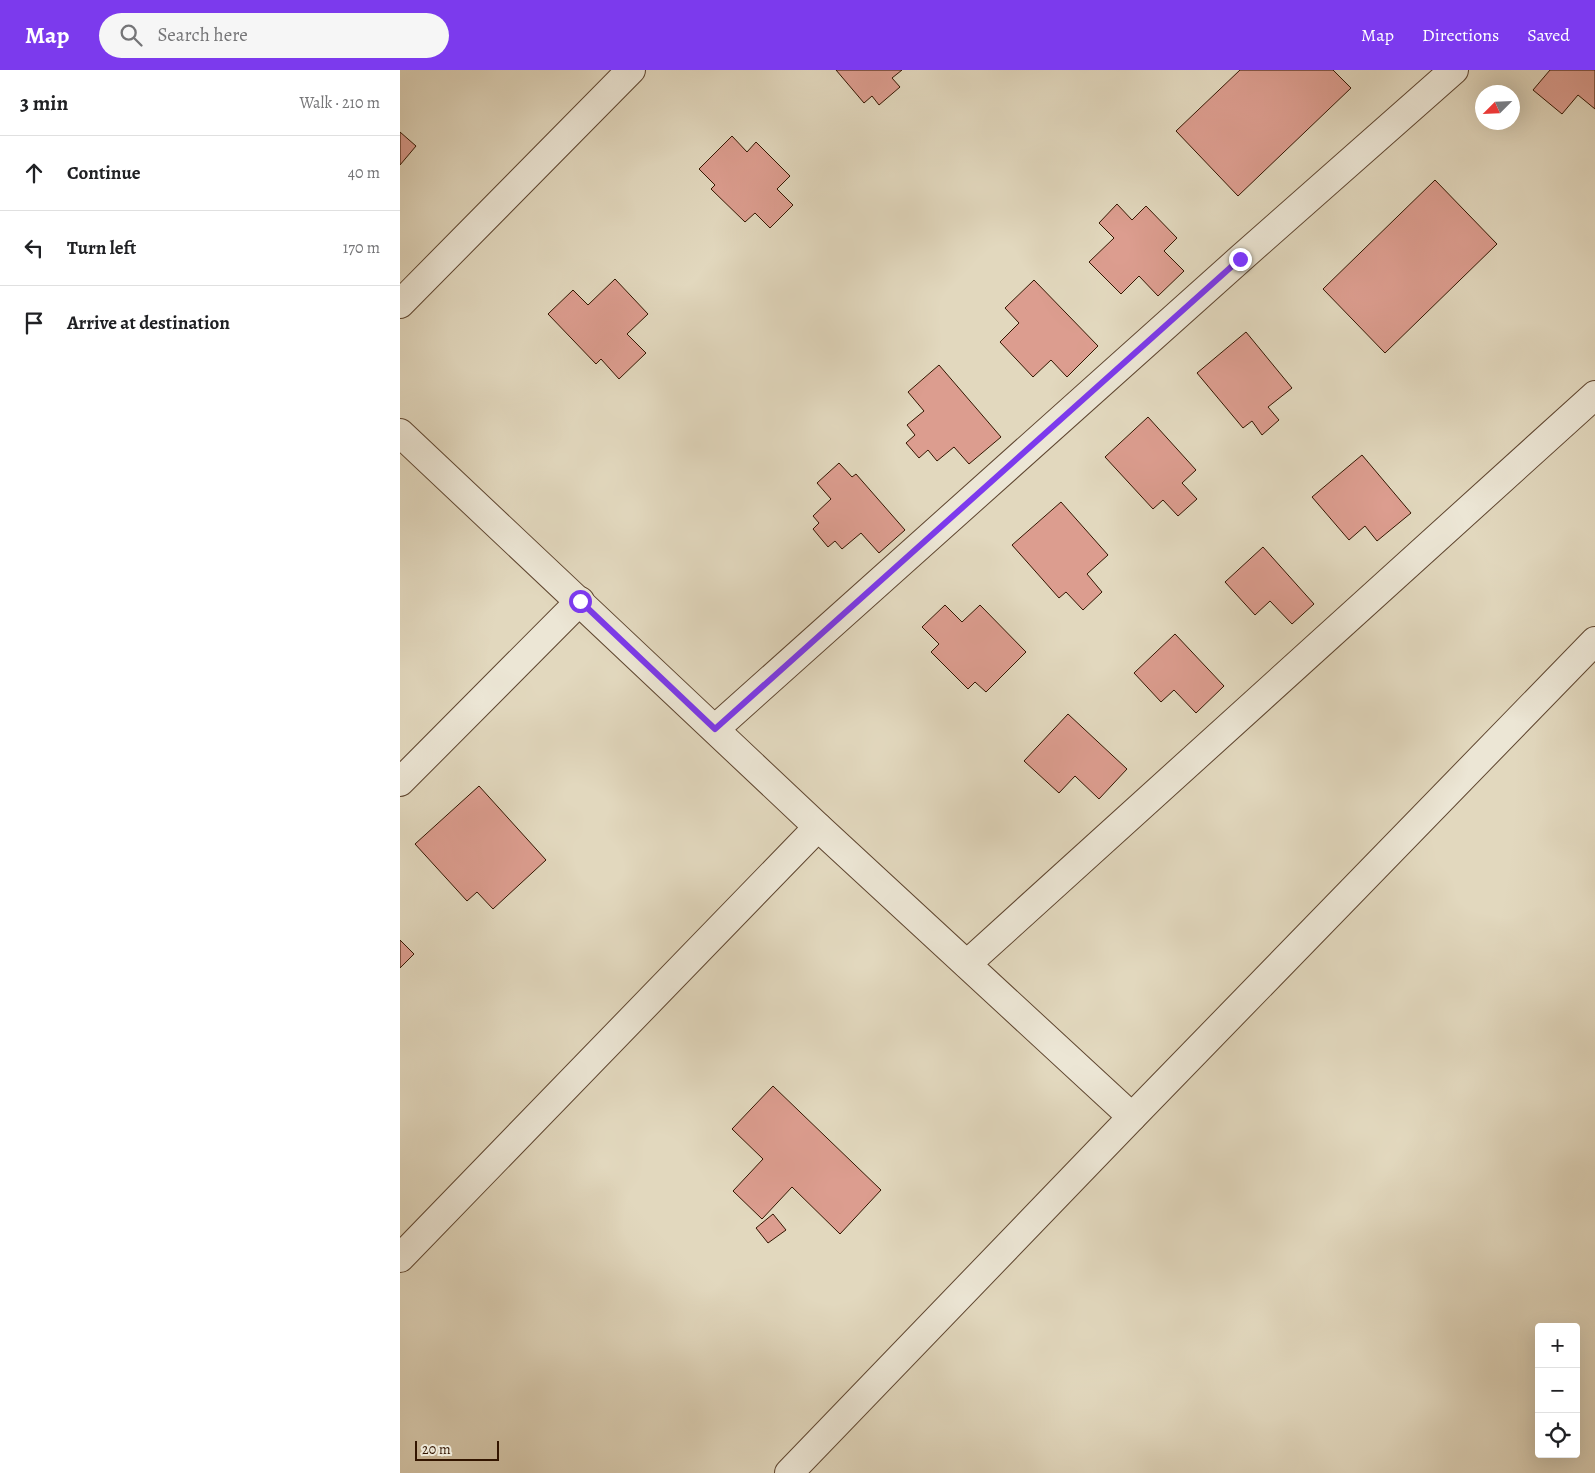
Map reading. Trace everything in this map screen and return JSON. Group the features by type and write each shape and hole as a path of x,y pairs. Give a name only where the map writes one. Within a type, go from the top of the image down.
{"street":[{"path":"400,304 631,70"},
{"path":"715,729 1454,70"},
{"path":"967,964 1595,395"},
{"path":"400,433 818,827 1132,1117"},
{"path":"400,782 580,601"},
{"path":"789,1473 1595,641"},
{"path":"400,1258 818,827"}],"building":[{"path":"836,70 902,70 892,78 900,87 879,105 872,96 864,103"},
{"path":"1240,70 1333,70 1351,88 1238,196 1176,131"},
{"path":"1550,70 1595,70 1595,109 1578,95 1562,114 1533,90"},
{"path":"400,132 416,146 400,165"},
{"path":"732,136 747,152 756,142 790,176 777,189 793,205 770,228 755,213 745,222 711,189 715,185 699,169"},
{"path":"1435,180 1497,244 1385,353 1323,289"},
{"path":"1117,204 1132,220 1146,206 1177,238 1164,251 1184,271 1158,296 1139,276 1121,294 1089,262 1114,238 1099,223"},
{"path":"615,279 648,314 627,334 646,353 619,379 601,359 596,364 548,314 573,290 588,305"},
{"path":"1034,280 1098,346 1067,377 1051,360 1033,377 1000,342 1019,323 1005,308"},
{"path":"1246,332 1292,388 1268,407 1279,420 1262,435 1252,421 1243,428 1197,373"},
{"path":"939,365 1001,437 969,464 954,447 937,461 928,450 919,458 906,443 915,435 907,425 924,411 908,392"},
{"path":"1148,417 1196,470 1182,483 1197,499 1178,516 1163,500 1153,509 1105,457"},
{"path":"1362,455 1411,513 1377,541 1365,526 1349,540 1312,497"},
{"path":"839,463 852,477 856,474 905,530 879,553 861,533 842,549 835,541 828,547 813,529 819,523 813,516 831,499 817,483"},
{"path":"1061,502 1108,555 1087,574 1102,592 1083,610 1066,592 1059,598 1012,545"},
{"path":"1263,547 1314,604 1292,624 1270,601 1255,615 1225,582"},
{"path":"945,605 962,622 980,605 1026,652 986,692 975,682 968,689 931,652 939,644 922,627"},
{"path":"1175,634 1224,686 1196,713 1174,690 1161,702 1134,673"},
{"path":"1068,714 1127,769 1099,799 1075,776 1059,793 1024,761"},
{"path":"479,786 546,860 493,909 477,892 467,901 415,844"},
{"path":"400,940 414,954 400,968"},
{"path":"773,1086 881,1190 840,1234 792,1187 762,1219 733,1191 763,1159 732,1129"},
{"path":"773,1214 786,1230 768,1243 756,1228"}],"route":[{"path":"580,601 715,729 1240,259"}]}
